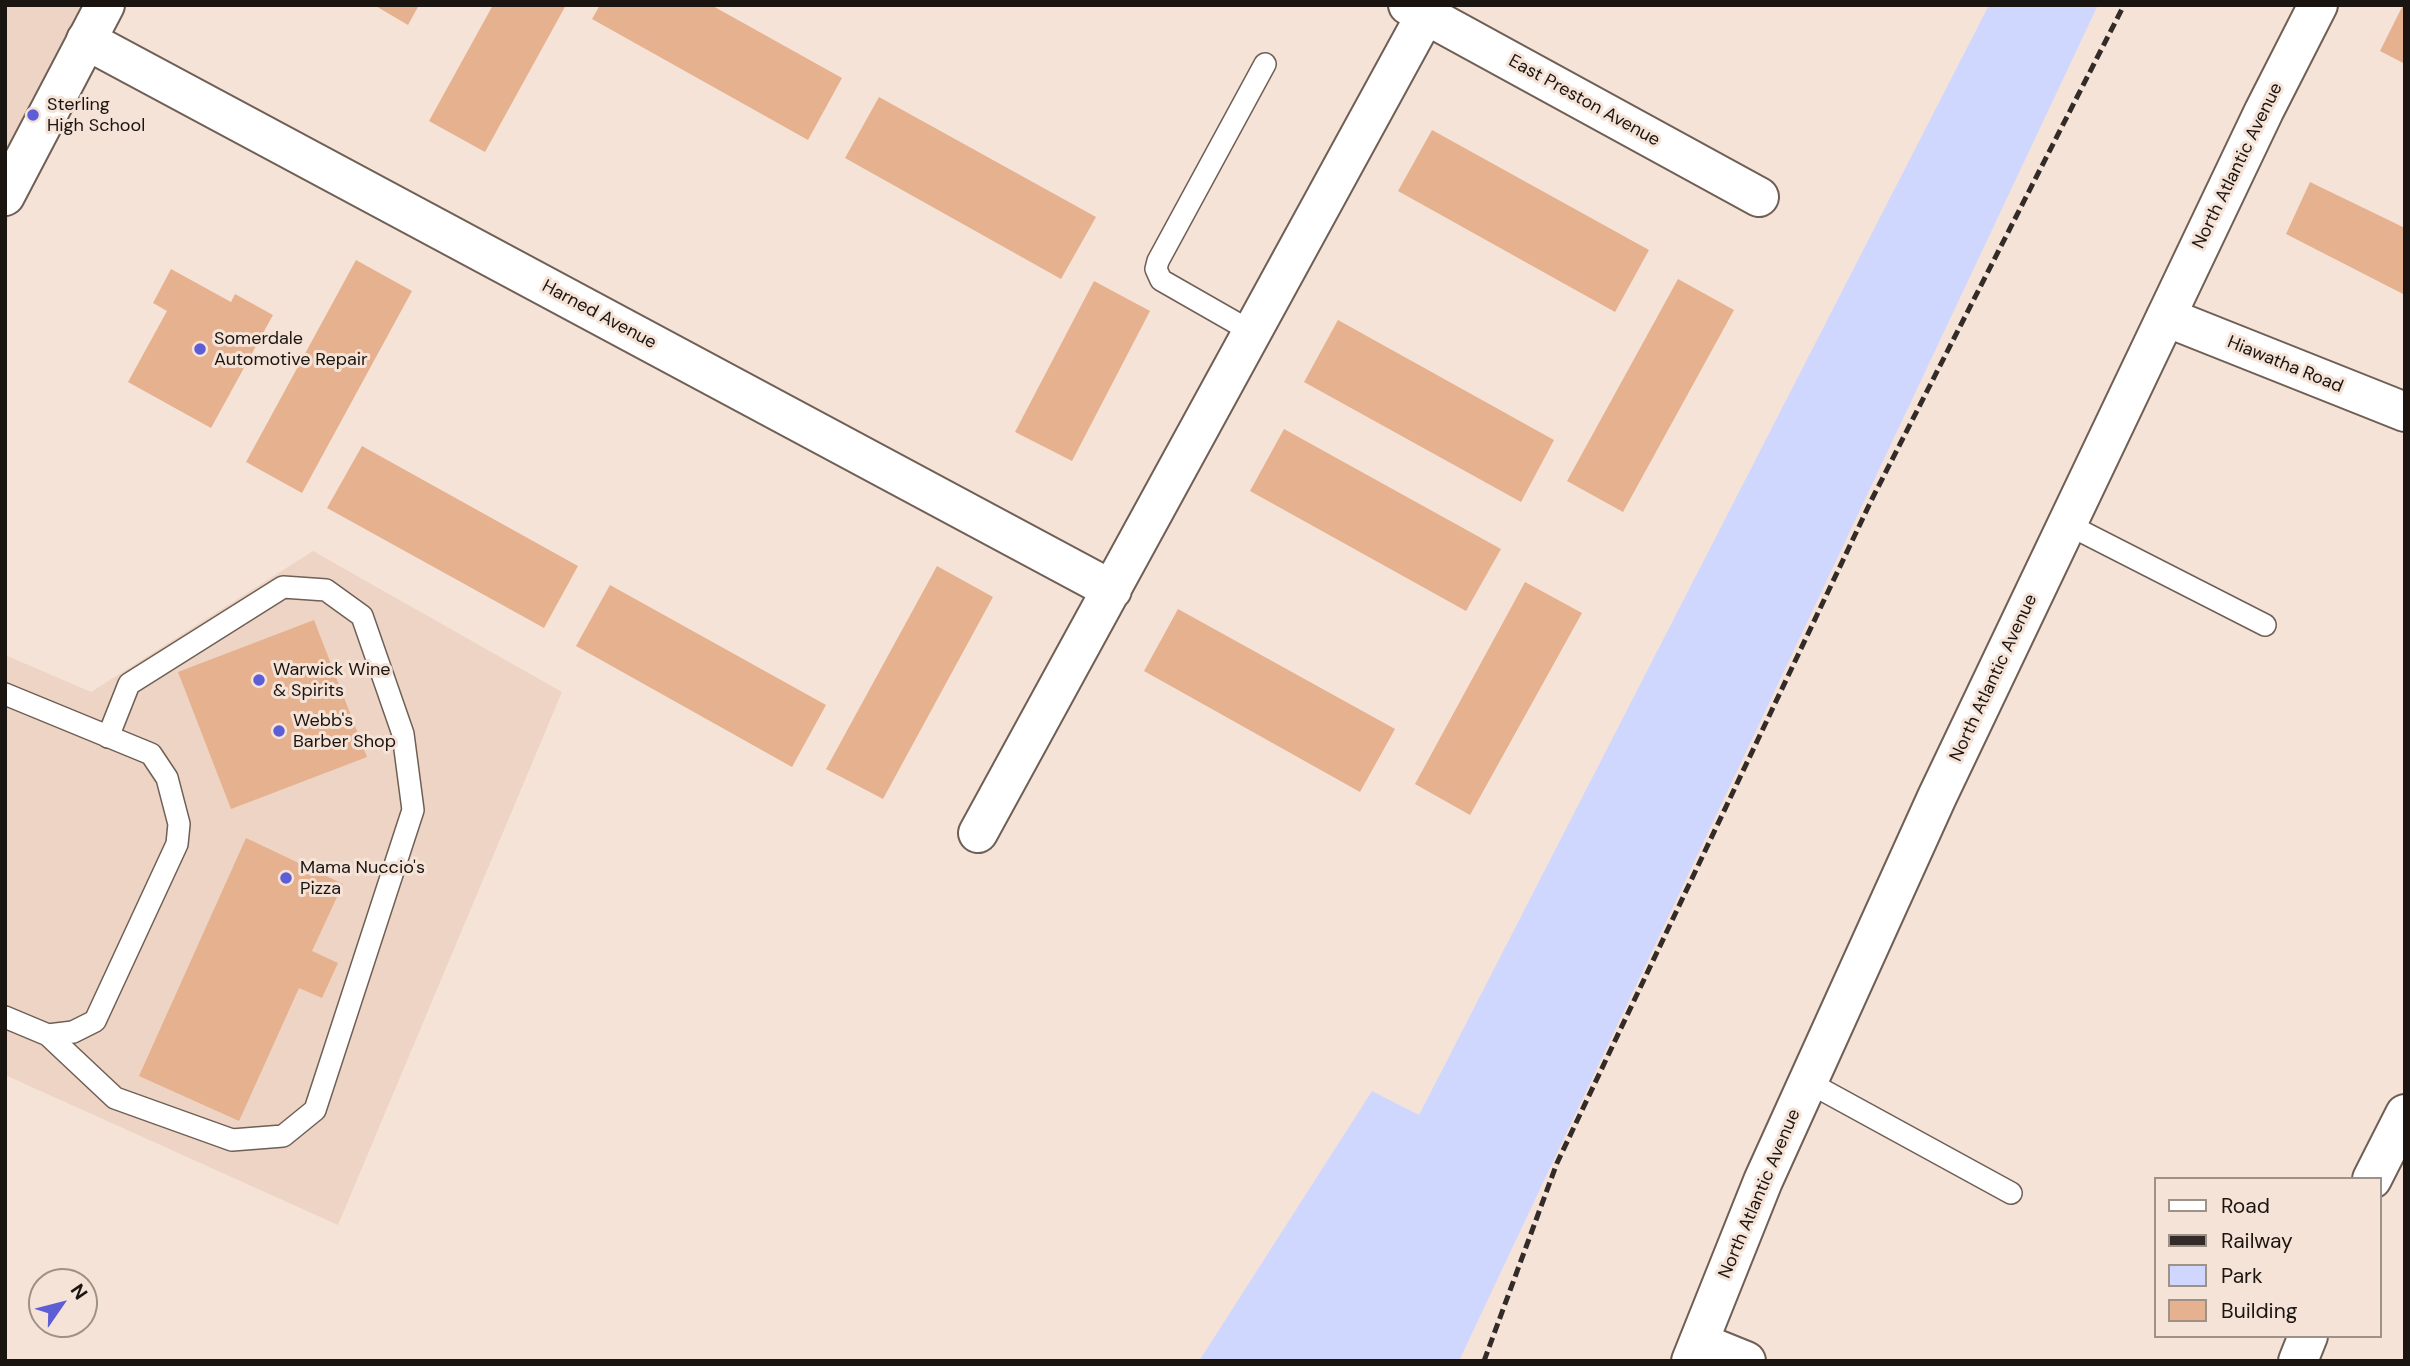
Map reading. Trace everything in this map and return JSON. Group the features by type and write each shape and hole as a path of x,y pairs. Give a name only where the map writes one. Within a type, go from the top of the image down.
{"street":[{"path":"5,196 105,5"},
{"name":"North Atlantic Avenue","path":"1695,1351 1762,1181 1937,797 2264,111 2318,5"},
{"path":"978,833 1252,332 1417,10"},
{"name":"East Preston Avenue","path":"1417,10 1759,197"},
{"name":"Harned Avenue","path":"86,40 1112,590"},
{"name":"Hiawatha Road","path":"2166,317 2405,412"},
{"path":"2373,1177 2405,1114"},
{"path":"2298,1361 2307,1338"},
{"path":"1695,1351 1746,1361"}],"lane":[{"path":"1252,332 1161,279 1156,269 1265,64"},
{"path":"2067,524 2265,625"},
{"path":"5,1017 48,1035 115,1098 232,1140 283,1136 315,1110 414,810 403,734 362,616 326,590 283,587 129,684 108,737"},
{"path":"5,694 151,754 167,778 178,824 177,844 95,1021 73,1032 48,1035"},
{"path":"1808,1082 2011,1193"}],"shaded area":[{"name":"Sterling High School","path":"5,5 117,5 5,225"},
{"path":"313,551 562,692 338,1225 5,1075 5,655 91,692"}],"green space":[{"path":"1989,5 2098,5 1459,1361 1199,1361 1372,1091 1419,1115"}],"building":[{"path":"374,5 419,5 408,25"},
{"path":"493,5 566,5 485,152 429,121"},
{"path":"600,5 711,5 842,78 808,140 592,19"},
{"path":"2405,5 2405,64 2380,51"},
{"path":"879,97 1096,217 1061,279 845,158"},
{"path":"1432,130 1649,250 1615,312 1398,191"},
{"path":"2310,182 2405,228 2405,295 2286,234"},
{"path":"356,260 412,291 302,493 246,462"},
{"name":"Somerdale Automotive Repair","path":"171,269 231,302 235,294 273,315 211,428 128,382 167,311 153,303"},
{"path":"1678,279 1734,310 1623,512 1567,481"},
{"path":"1094,281 1150,311 1072,461 1015,432"},
{"path":"1338,320 1554,440 1521,502 1304,382"},
{"path":"1284,429 1501,549 1466,611 1250,491"},
{"path":"362,446 578,566 544,628 327,508"},
{"path":"937,566 993,597 883,799 826,769"},
{"path":"1525,582 1582,613 1470,815 1415,784"},
{"path":"610,585 826,705 792,767 576,646"},
{"path":"1178,609 1395,729 1360,792 1144,671"},
{"path":"314,620 367,757 231,809 178,672"},
{"path":"246,838 343,884 312,951 338,963 322,998 299,988 239,1121 139,1076"}],"railway":[{"path":"1484,1361 1557,1163 1872,499 2124,5"}],"place":[{"name":"Sterling High School","path":"33,115"},
{"name":"Somerdale Automotive Repair","path":"200,349"},
{"name":"Warwick Wine & Spirits","path":"259,680"},
{"name":"Webb's Barber Shop","path":"279,731"},
{"name":"Mama Nuccio's Pizza","path":"286,878"}]}
